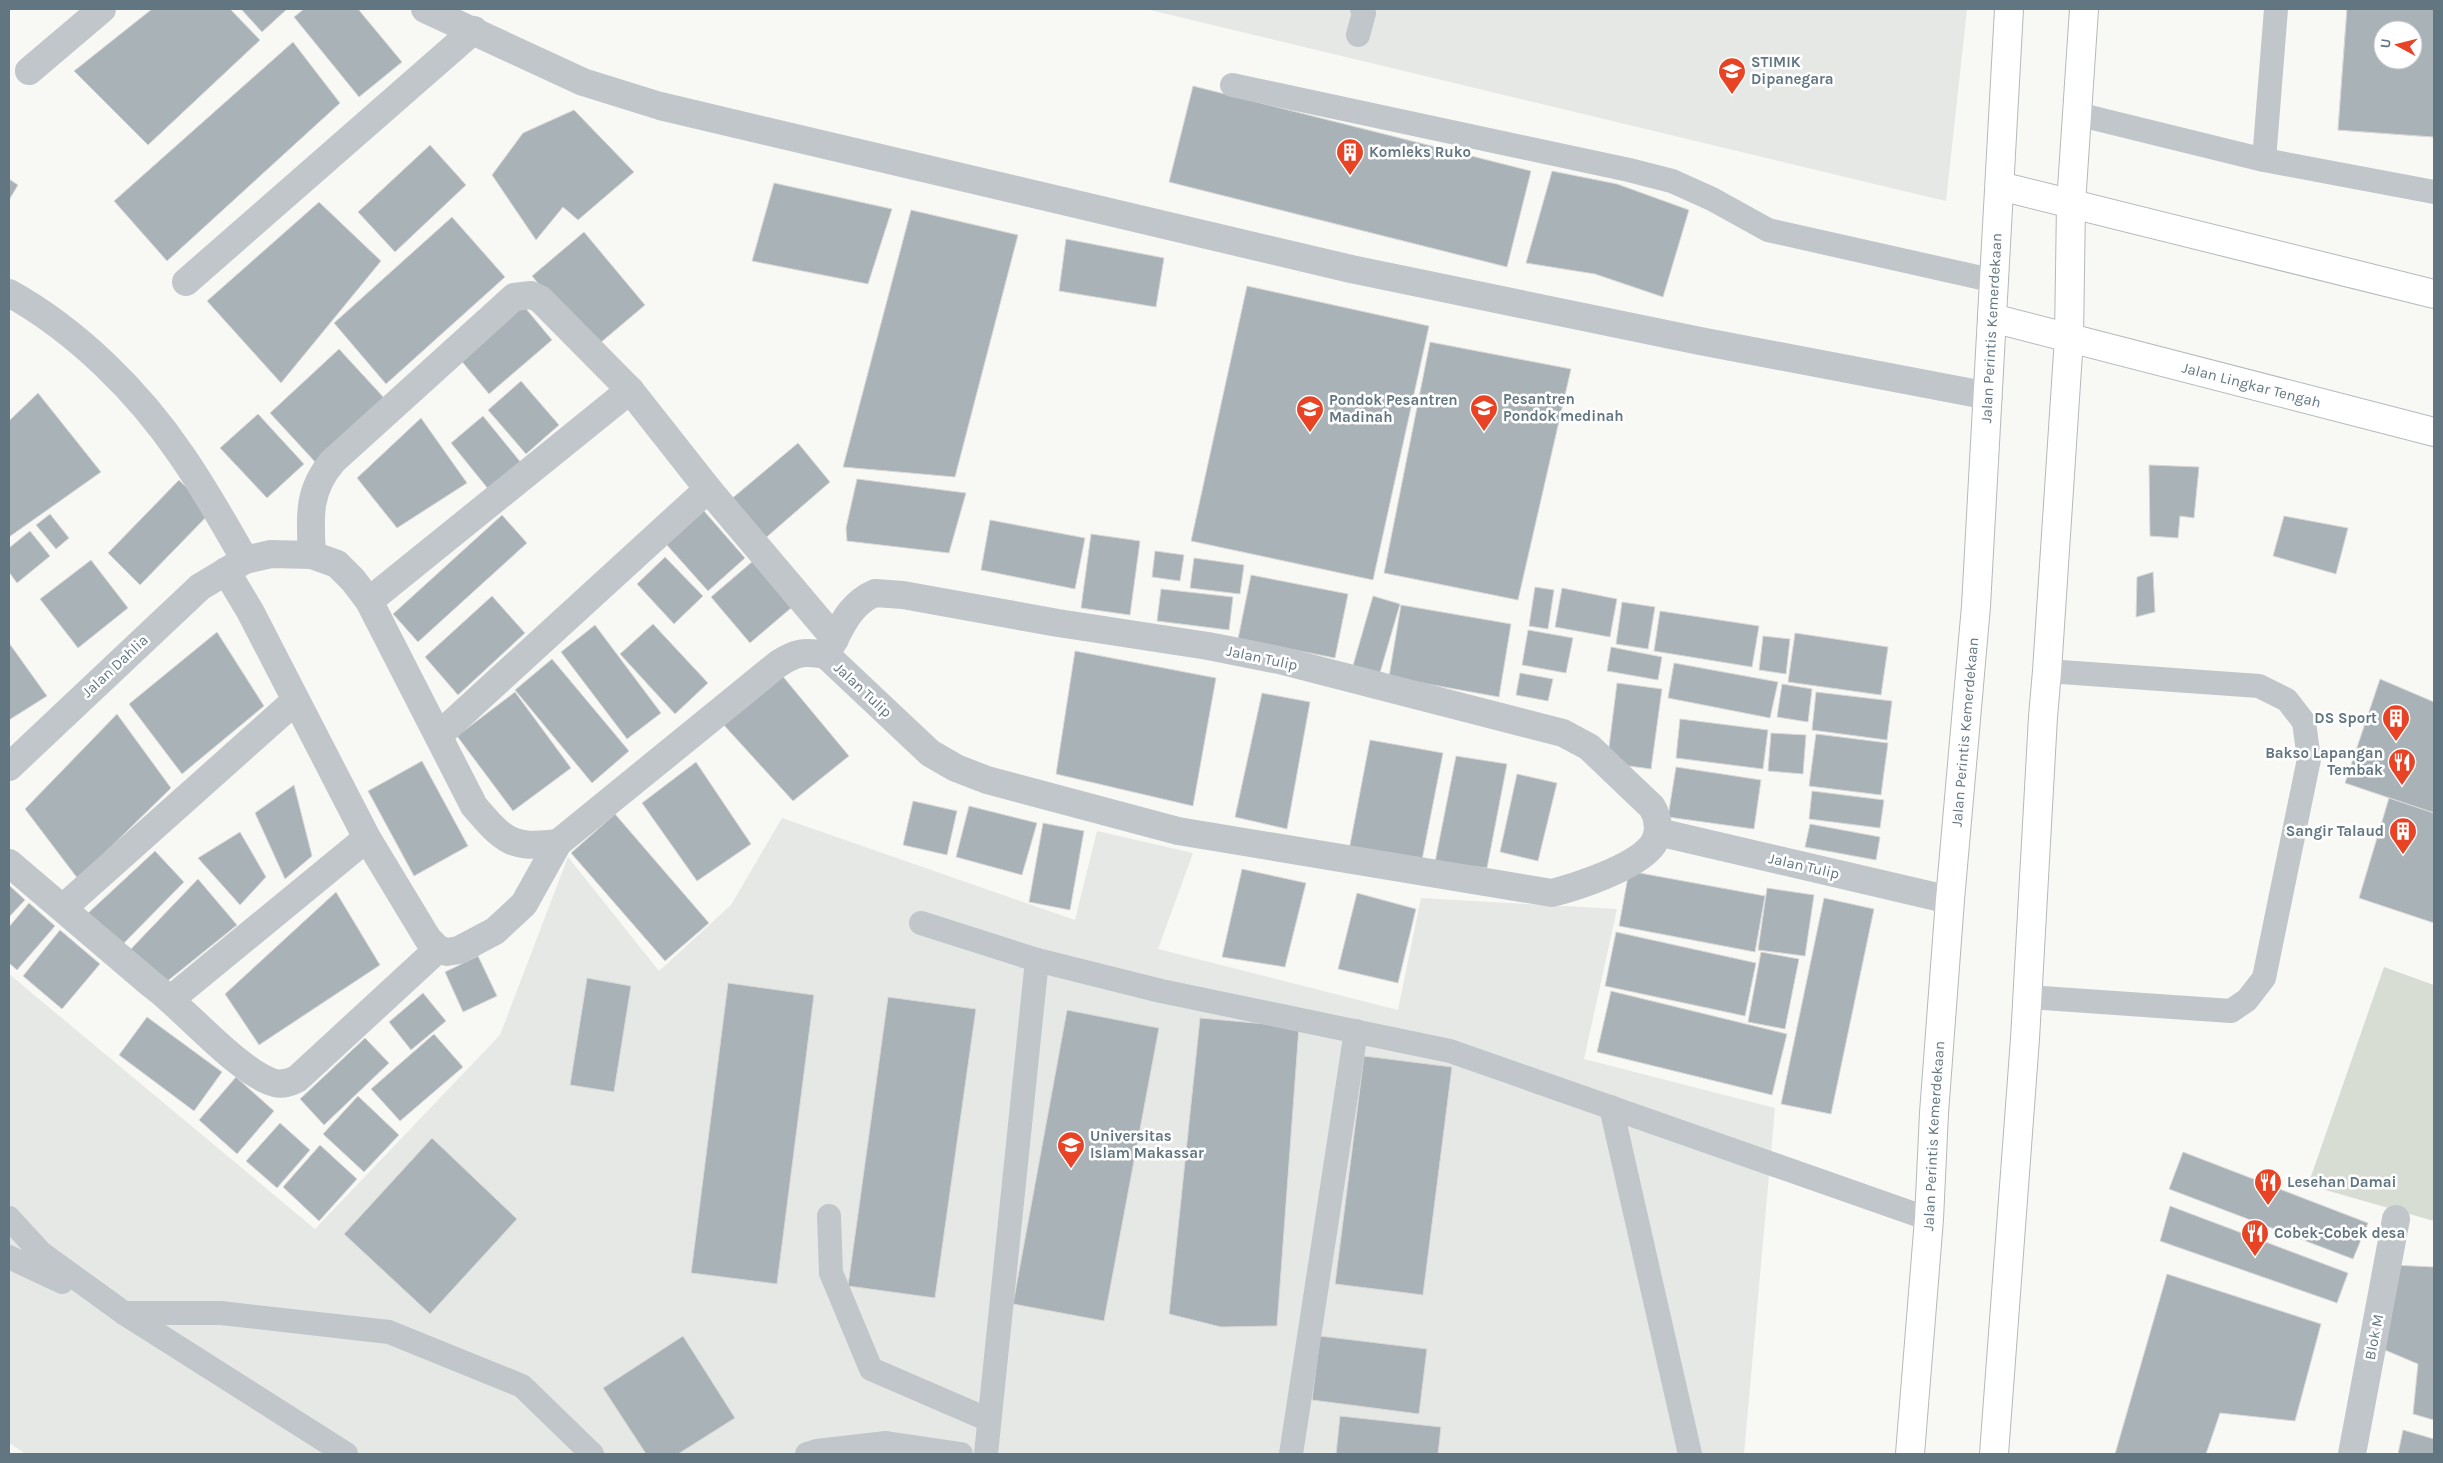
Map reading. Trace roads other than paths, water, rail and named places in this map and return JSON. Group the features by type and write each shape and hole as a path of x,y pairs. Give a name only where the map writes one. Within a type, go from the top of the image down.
{"main road":[{"name":"Jalan Perintis Kemerdekaan","path":"1910,1454 1929,1220 1934,1112 1950,900 1976,606 2009,9"},
{"path":"1994,1454 2027,997 2042,717 2047,671 2069,338 2071,204 2084,9"},
{"path":"2000,186 2434,294"},
{"name":"Jalan Lingkar Tengah","path":"1992,318 2434,432"}],"street":[{"path":"30,71 102,9"},
{"path":"425,9 583,82 660,106 1350,269 1700,341 1989,396"},
{"path":"186,282 474,30"},
{"path":"9,293 29,304 71,334 99,359 160,426 182,456 236,566 250,611 295,701 367,838 428,939 438,949 447,952 459,950 495,931 524,904 558,843 778,664 793,655 830,647 630,390 540,299 531,295 514,297 332,461 321,475 312,501 312,555"},
{"path":"369,601 630,390"},
{"path":"439,735 708,489"},
{"path":"236,566 271,554 312,555 337,564 353,580 369,601 474,806 493,828 509,842 533,846 558,843"},
{"name":"Jalan Dahlia","path":"9,767 200,587 236,566"},
{"name":"Jalan Tulip","path":"875,594 903,595 1058,623 1208,646 1278,660 1563,733 1588,746 1652,807 1658,818 1658,832 1652,847 1633,860 1588,884 1552,893 1178,831 988,780 956,768 930,753 830,647 848,613 862,599 875,594"},
{"path":"63,908 295,701"},
{"name":"Jalan Tulip","path":"1658,832 1950,900"},
{"path":"172,999 367,838"},
{"path":"9,863 151,984 172,999 240,1062 265,1078 285,1084 297,1079 438,949"},
{"name":"Blok M","path":"2352,1454 2396,1220"}],"lane":[{"path":"1358,35 1364,13 1362,9"},
{"path":"2264,160 2276,9"},
{"path":"1232,85 1646,174 1672,181 1712,199 1768,230 1994,281"},
{"path":"2077,114 2264,160 2434,192"},
{"path":"2027,997 2230,1011 2247,1000 2264,978 2309,759 2304,722 2287,700 2259,686 2047,671"},
{"path":"921,924 1037,960 1161,992 1450,1051 1929,1220"},
{"path":"986,1454 1037,960"},
{"path":"1291,1454 1356,1031"},
{"path":"1611,1107 1690,1454"},
{"path":"829,1216 830,1273 871,1369 989,1420"},
{"path":"9,1218 41,1253 124,1313 346,1454"},
{"path":"9,1257 124,1313 222,1313 389,1332 522,1386 592,1454"},
{"path":"807,1454 817,1451 883,1449 961,1454"}],"place":[{"name":"STIMIK Dipanegara","path":"1732,95"},
{"name":"Komleks Ruko","path":"1350,176"},
{"name":"Pesantren Pondok medinah","path":"1484,432"},
{"name":"Pondok Pesantren Madinah","path":"1310,433"},
{"name":"DS Sport","path":"2396,742"},
{"name":"Bakso Lapangan Tembak","path":"2402,786"},
{"name":"Sangir Talaud","path":"2403,855"},
{"name":"Universitas Islam Makassar","path":"1071,1169"},
{"name":"Lesehan Damai","path":"2268,1206"},
{"name":"Cobek-Cobek desa","path":"2255,1257"}]}
